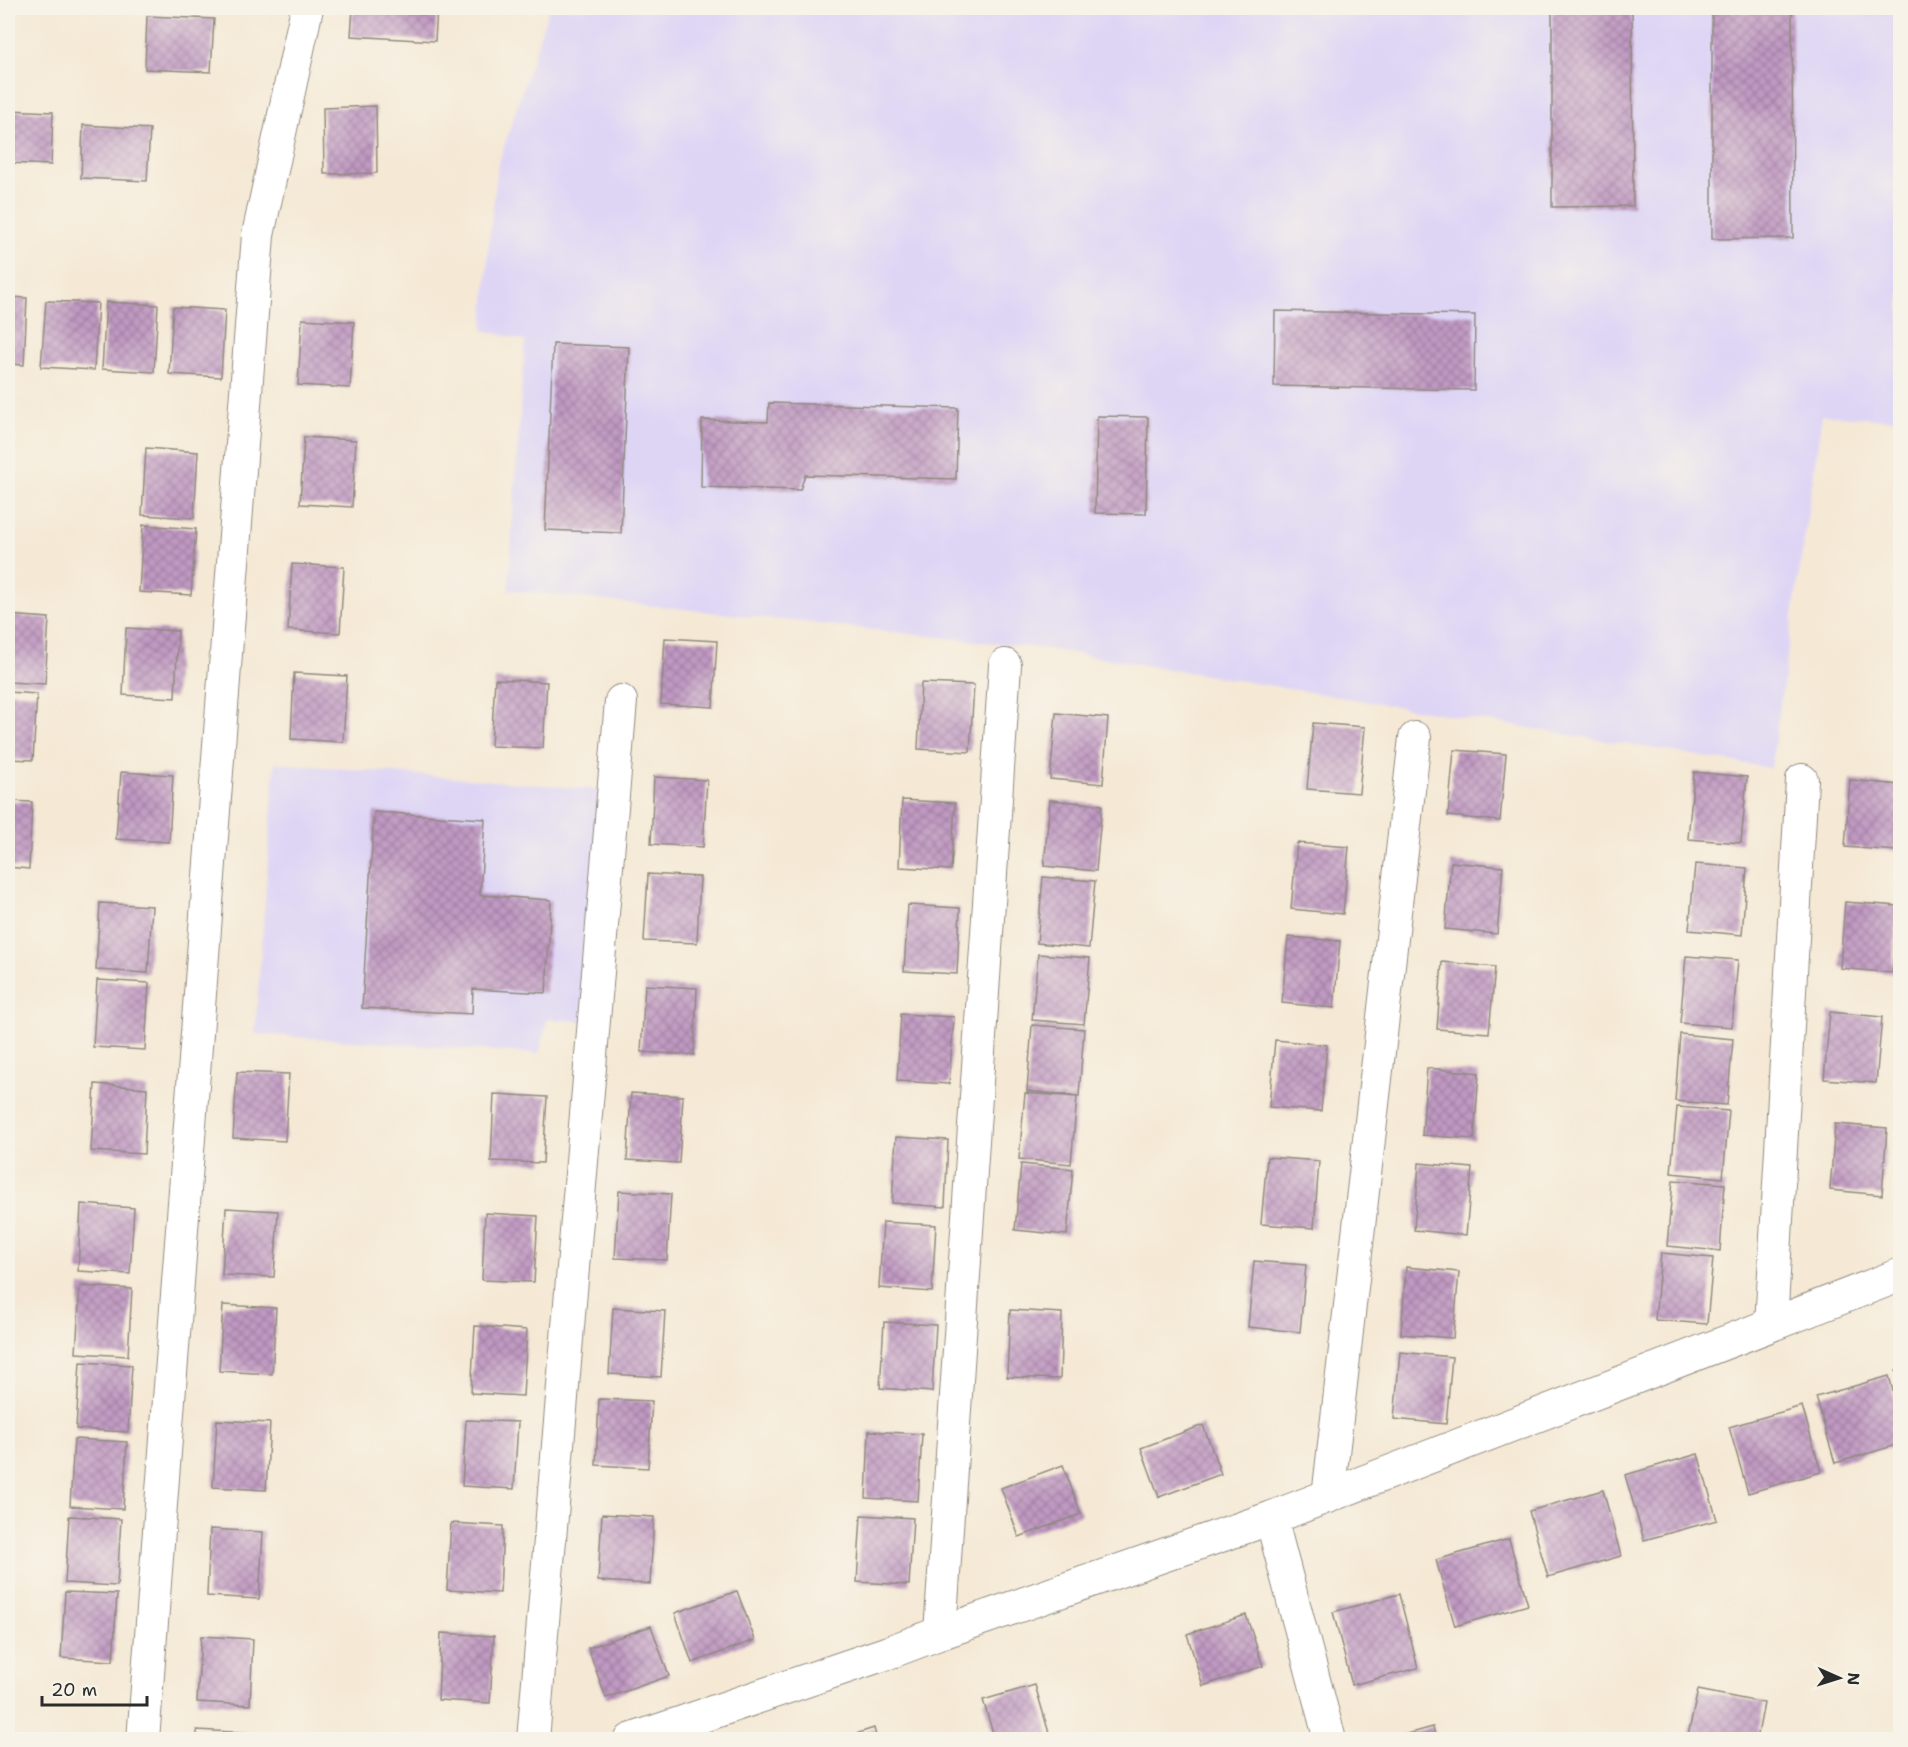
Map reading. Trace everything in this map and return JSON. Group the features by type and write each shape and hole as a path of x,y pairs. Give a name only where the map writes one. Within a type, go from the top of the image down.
{"street":[{"path":"143,1740 258,235 307,8"},
{"path":"940,1632 1005,665"},
{"path":"533,1740 621,701"},
{"path":"1328,1497 1415,738"},
{"path":"1771,1325 1802,780"},
{"path":"631,1740 1271,1518 1900,1275"},
{"path":"1271,1518 1330,1740"}],"shaded area":[{"path":"549,8 1900,8 1900,420 1822,415 1771,768 1048,649 508,590 525,341 483,330 489,241 498,165"},
{"path":"275,763 615,791 598,1022 547,1019 539,1054 255,1034"}],"building":[{"path":"353,8 437,8 435,41 351,36"},
{"path":"1552,8 1632,8 1633,206 1552,207"},
{"path":"1712,8 1792,8 1793,238 1712,239"},
{"path":"147,16 214,19 211,72 145,69"},
{"path":"376,106 377,173 324,174 323,108"},
{"path":"8,110 53,112 51,165 8,163"},
{"path":"83,125 150,129 147,181 81,178"},
{"path":"8,297 27,298 24,365 8,364"},
{"path":"46,301 98,303 94,370 41,367"},
{"path":"106,302 158,305 154,372 102,369"},
{"path":"173,307 225,310 221,377 169,374"},
{"path":"1275,311 1475,315 1474,390 1274,386"},
{"path":"302,319 354,322 350,388 298,385"},
{"path":"553,344 629,347 621,533 545,530"},
{"path":"769,403 958,408 956,479 805,475 800,490 701,487 702,420 768,422"},
{"path":"1097,416 1148,417 1146,514 1095,513"},
{"path":"304,437 356,440 352,507 300,504"},
{"path":"146,448 198,452 194,518 142,515"},
{"path":"143,525 196,529 191,595 139,592"},
{"path":"292,564 344,567 340,633 288,630"},
{"path":"8,615 49,618 45,684 8,682"},
{"path":"126,628 178,631 175,698 123,695"},
{"path":"665,638 717,641 713,707 661,704"},
{"path":"294,673 347,676 343,742 291,739"},
{"path":"495,679 547,682 543,748 491,746"},
{"path":"921,683 974,685 970,752 918,749"},
{"path":"8,692 37,694 33,760 8,759"},
{"path":"1056,713 1108,718 1103,784 1050,779"},
{"path":"1313,723 1365,727 1359,793 1307,789"},
{"path":"1454,750 1506,754 1500,821 1448,816"},
{"path":"121,772 173,775 169,842 116,839"},
{"path":"1694,772 1747,777 1741,843 1688,839"},
{"path":"654,777 707,780 703,847 651,844"},
{"path":"1850,780 1900,785 1897,851 1845,847"},
{"path":"902,800 955,803 951,870 899,867"},
{"path":"1050,800 1102,805 1096,871 1044,866"},
{"path":"8,801 32,802 29,869 8,867"},
{"path":"374,812 485,819 480,895 551,900 546,993 473,989 472,1014 362,1008"},
{"path":"1297,843 1349,847 1343,914 1291,909"},
{"path":"1451,862 1503,867 1497,934 1445,929"},
{"path":"1695,864 1747,868 1742,935 1689,930"},
{"path":"648,874 700,877 697,943 644,941"},
{"path":"1043,877 1095,881 1089,948 1037,943"},
{"path":"1845,902 1898,906 1892,973 1840,968"},
{"path":"100,903 152,906 148,973 96,970"},
{"path":"908,905 960,908 957,974 904,971"},
{"path":"1288,937 1340,941 1334,1008 1282,1003"},
{"path":"1038,954 1090,958 1084,1024 1032,1020"},
{"path":"1686,956 1738,960 1732,1027 1680,1023"},
{"path":"1442,962 1495,967 1489,1033 1437,1029"},
{"path":"97,980 149,983 145,1050 93,1047"},
{"path":"645,985 697,988 694,1055 641,1052"},
{"path":"1830,1012 1882,1017 1876,1083 1824,1079"},
{"path":"901,1014 954,1017 949,1084 897,1081"},
{"path":"1032,1025 1084,1029 1079,1096 1027,1091"},
{"path":"1680,1034 1733,1039 1727,1105 1675,1101"},
{"path":"1275,1040 1327,1045 1321,1111 1269,1107"},
{"path":"1427,1068 1479,1073 1474,1139 1422,1135"},
{"path":"237,1072 289,1074 285,1141 233,1138"},
{"path":"95,1084 147,1088 144,1154 91,1151"},
{"path":"631,1093 683,1096 679,1163 627,1160"},
{"path":"1025,1093 1077,1097 1071,1164 1019,1159"},
{"path":"494,1094 547,1097 543,1163 491,1161"},
{"path":"1677,1107 1729,1111 1723,1178 1671,1173"},
{"path":"1835,1124 1887,1128 1882,1195 1830,1190"},
{"path":"896,1137 948,1140 945,1207 892,1203"},
{"path":"1267,1157 1319,1161 1314,1228 1261,1224"},
{"path":"1419,1163 1472,1168 1466,1235 1414,1230"},
{"path":"1021,1164 1073,1169 1067,1235 1015,1230"},
{"path":"1673,1180 1725,1184 1720,1251 1667,1246"},
{"path":"619,1191 671,1194 667,1260 615,1258"},
{"path":"81,1204 134,1208 130,1274 78,1271"},
{"path":"226,1208 278,1211 274,1277 222,1275"},
{"path":"485,1213 538,1216 534,1282 482,1280"},
{"path":"883,1222 936,1225 932,1292 879,1288"},
{"path":"1661,1253 1713,1258 1707,1324 1655,1320"},
{"path":"1254,1261 1306,1265 1300,1332 1248,1327"},
{"path":"1406,1267 1459,1272 1453,1338 1401,1334"},
{"path":"80,1286 132,1289 128,1356 76,1353"},
{"path":"223,1305 276,1308 272,1374 219,1371"},
{"path":"613,1308 665,1311 661,1377 609,1374"},
{"path":"1010,1310 1062,1313 1060,1379 1007,1377"},
{"path":"884,1322 936,1325 932,1392 880,1388"},
{"path":"475,1326 527,1330 523,1396 471,1393"},
{"path":"1400,1352 1452,1357 1446,1424 1394,1419"},
{"path":"80,1362 132,1365 128,1432 76,1429"},
{"path":"1900,1370 1900,1385 1896,1371"},
{"path":"1889,1376 1900,1418 1900,1444 1835,1463 1816,1397"},
{"path":"599,1399 652,1401 648,1468 596,1465"},
{"path":"1802,1406 1821,1472 1748,1493 1729,1427"},
{"path":"217,1420 270,1423 266,1490 213,1487"},
{"path":"466,1420 518,1422 514,1489 462,1486"},
{"path":"1203,1425 1221,1474 1159,1497 1141,1448"},
{"path":"869,1431 922,1434 918,1501 866,1498"},
{"path":"74,1439 127,1442 123,1509 70,1506"},
{"path":"1698,1454 1717,1520 1644,1540 1625,1475"},
{"path":"1063,1465 1081,1514 1019,1537 1001,1488"},
{"path":"1603,1490 1621,1556 1548,1577 1529,1511"},
{"path":"602,1514 654,1517 650,1584 598,1581"},
{"path":"861,1515 913,1518 909,1585 857,1582"},
{"path":"69,1516 121,1519 117,1586 65,1583"},
{"path":"451,1523 503,1526 500,1593 447,1590"},
{"path":"210,1529 263,1532 259,1599 207,1596"},
{"path":"1509,1539 1528,1605 1455,1626 1436,1560"},
{"path":"737,1591 755,1640 692,1663 675,1613"},
{"path":"65,1592 117,1594 113,1661 61,1658"},
{"path":"1399,1594 1418,1668 1352,1685 1333,1612"},
{"path":"1246,1615 1263,1666 1203,1686 1187,1634"},
{"path":"651,1626 669,1676 606,1698 588,1648"},
{"path":"441,1633 494,1636 490,1703 438,1700"},
{"path":"201,1636 253,1639 250,1705 197,1702"},
{"path":"1035,1685 1051,1740 995,1740 983,1700"},
{"path":"1698,1690 1764,1703 1757,1740 1687,1740"},
{"path":"1433,1727 1436,1740 1389,1740 1389,1739"},
{"path":"874,1728 877,1740 840,1740 840,1739"},
{"path":"197,1730 249,1733 249,1740 197,1740"}]}
